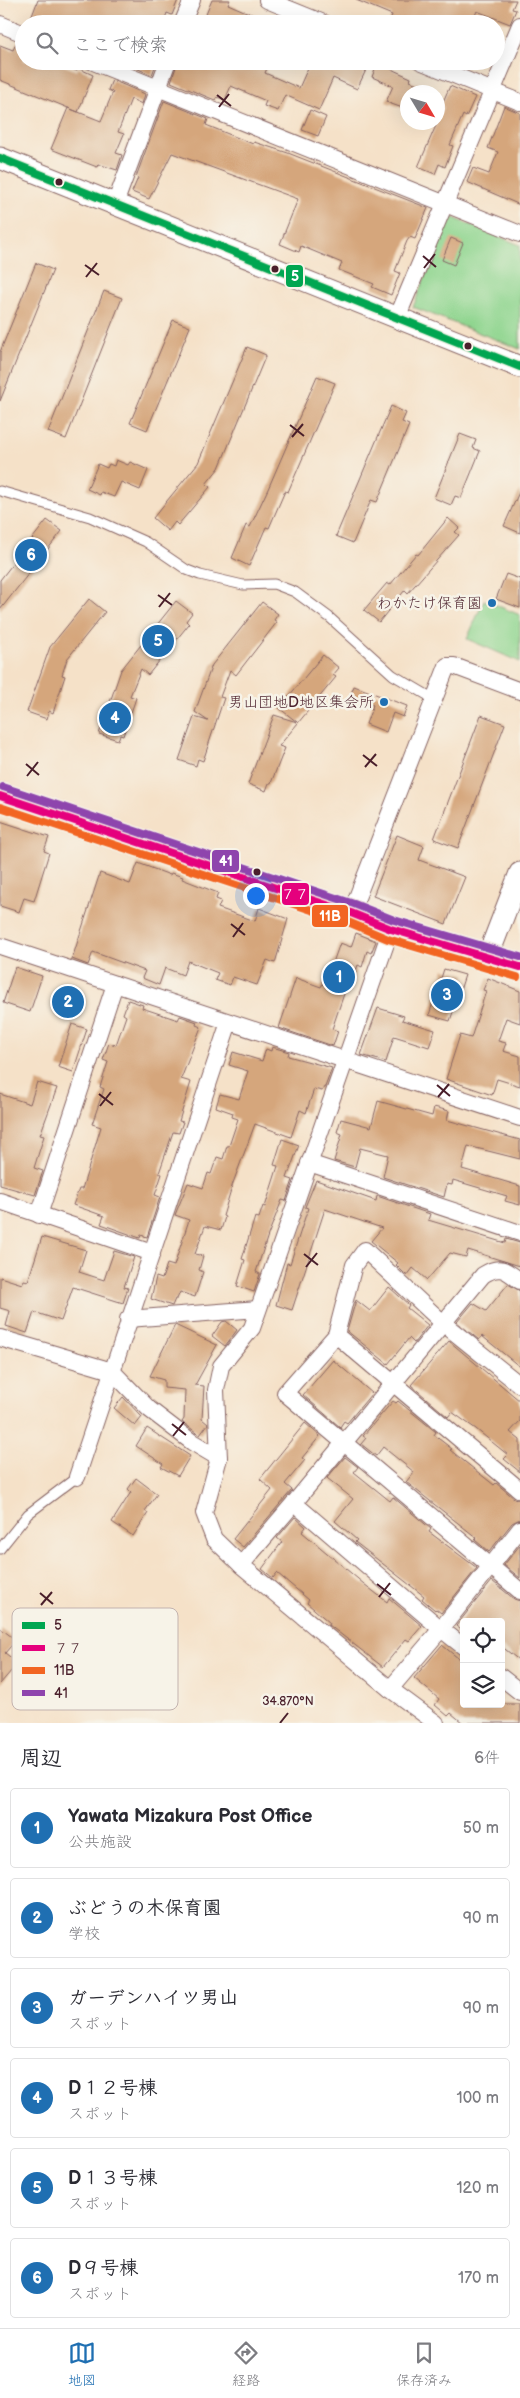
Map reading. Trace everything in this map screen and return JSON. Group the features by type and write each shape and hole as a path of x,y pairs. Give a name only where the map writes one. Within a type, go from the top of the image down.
{"street":[{"path":"186,15 192,0"},
{"path":"267,0 304,15"},
{"path":"0,24 15,30"},
{"path":"505,62 520,25"},
{"path":"113,70 520,234"},
{"path":"115,204 165,70"},
{"path":"442,70 520,102"},
{"path":"397,318 502,70"},
{"path":"0,158 520,367"},
{"path":"351,914 447,666 454,666 520,691"},
{"path":"0,796 391,929 488,956 520,967"},
{"path":"488,956 520,873"},
{"path":"391,929 252,1328 221,1366 216,1390 219,1458 204,1514 214,1539 240,1565 390,1689 436,1723"},
{"path":"0,946 520,1118"},
{"path":"39,1215 114,984"},
{"path":"77,1477 128,1319 229,1022"},
{"path":"309,1163 520,1233"},
{"path":"0,1201 152,1253"},
{"path":"520,1385 444,1324 365,1250 354,1266 336,1335 285,1392 520,1591"},
{"path":"240,1565 345,1444 483,1275 493,1268 506,1270 520,1281"},
{"path":"128,1319 258,1309"},
{"path":"336,1335 393,1385 520,1490"},
{"path":"0,1338 112,1371 149,1409 192,1442 219,1458"},
{"path":"294,1503 460,1644"},
{"path":"390,1689 441,1629 520,1529"},
{"path":"505,1680 520,1692"}],"lane":[{"path":"0,491 90,517 146,542 187,570 200,575 243,585 274,584 295,592 329,617 393,675 434,699"},
{"path":"0,1549 28,1514 77,1477"}],"green space":[{"path":"449,216 520,245 520,349 413,307"},
{"path":"484,600 520,615 520,662 467,639"}],"building":[{"path":"38,0 178,0 172,15 167,13 166,15 32,15"},
{"path":"212,0 230,0 228,4 253,15 206,15"},
{"path":"356,0 516,0 512,9 516,10 510,24 505,22 505,15 487,15 477,11 475,15 392,15"},
{"path":"0,45 13,50 15,46 15,70 82,70 93,75 78,112 0,80"},
{"path":"141,70 154,70 152,75"},
{"path":"175,70 266,70 265,73 299,88 307,70 366,70 357,89 333,78 319,110 285,95 278,111 264,106 266,101 231,86 225,100 217,97 215,100 171,82"},
{"path":"375,70 393,70 411,78 410,81 419,85 400,85 400,107 386,102 393,86 372,77"},
{"path":"112,80 145,94 142,104 131,99 118,132 124,134 116,153 122,155 117,170 98,164 97,167 51,149 68,108 101,121 113,92 108,90"},
{"path":"450,86 475,97 466,117 463,115 450,145 453,146 445,167 439,164 435,174 418,167 434,130 445,130 445,97"},
{"path":"164,101 208,119 206,125 253,144 254,142 288,153 428,208 415,239 410,237 407,241 395,271 400,273 391,295 372,287 374,284 339,270 342,263 301,246 299,252 280,244 298,199 172,153 149,199 132,192"},
{"path":"504,106 520,113 520,205 467,182 473,168 489,174 498,152 488,148"},
{"path":"310,110 326,117 318,136 302,130"},
{"path":"451,238 463,243 454,265 442,260"},
{"path":"36,263 53,270 0,401 0,352"},
{"path":"104,291 122,298 66,439 48,432"},
{"path":"173,320 190,327 147,430 130,423"},
{"path":"247,347 266,355 219,468 206,484 210,487 178,525 175,522 168,531 153,518 198,463"},
{"path":"317,376 335,383 288,492 285,491 269,528 266,527 249,566 232,558 246,525 250,527 268,489"},
{"path":"391,406 406,413 402,422 409,425 377,502 371,500 353,543 336,536"},
{"path":"460,434 476,440 473,448 480,451 461,498 455,496 451,505 434,498"},
{"path":"116,460 128,465 130,462 148,470 140,490 121,482 114,497 101,492 100,495 87,489 98,464 107,468 109,464 114,466"},
{"path":"520,490 520,533 504,526"},
{"path":"448,518 459,528 455,532 459,535 408,593 405,590 379,622 364,610 387,583 390,585 416,554 418,555"},
{"path":"47,520 62,531 0,610 0,580"},
{"path":"506,574 520,579 520,608 496,599"},
{"path":"89,599 105,612 67,659 62,675 65,676 53,713 49,711 47,719 27,712 50,647"},
{"path":"176,601 192,613 186,621 189,624 148,675 141,669 130,696 136,698 123,736 120,735 118,740 99,734 121,670"},
{"path":"262,602 278,614 274,620 277,622 236,675 230,670 220,697 224,698 203,761 198,759 196,766 179,760 194,717 208,721 195,712 212,665"},
{"path":"323,655 339,668 333,675 336,677 279,746 285,748 266,791 248,784 274,715 297,722 279,708"},
{"path":"354,686 407,706 403,717 393,713 386,732 366,724 373,705 350,696"},
{"path":"481,715 505,724 458,848 434,839"},
{"path":"0,821 49,837 44,851 49,853 34,901 24,898 19,912 0,906"},
{"path":"397,835 424,846 419,860 465,877 446,924 373,896"},
{"path":"138,863 170,875 171,873 183,877 182,879 218,893 216,899 221,901 218,908 255,921 259,908 288,919 275,963 267,960 257,985 233,977 230,985 215,980 218,973 188,961 183,975 165,968 159,985 142,978 145,971 93,952 88,965 72,959 100,873 130,884"},
{"path":"356,933 376,941 371,953 367,951 362,967 358,965 350,987 347,985 332,1029 338,1031 333,1046 279,1028 296,978 321,987 324,981 326,982 340,943 351,947"},
{"path":"15,967 42,976 30,1012 3,1003"},
{"path":"444,969 465,975 450,1021 429,1015"},
{"path":"488,978 520,991 520,1023 506,1018 498,1041 506,1043 503,1051 520,1056 520,1086 497,1079 492,1095 446,1079 460,1035 471,1038 486,991 483,990"},
{"path":"128,1000 143,1005 142,1008 178,1020 180,1016 197,1022 196,1025 201,1027 181,1079 191,1082 179,1121 183,1122 179,1133 173,1132 159,1173 162,1174 155,1195 160,1197 147,1237 141,1235 140,1238 101,1224 104,1216 73,1205 79,1189 82,1189 101,1127 92,1124 104,1089 100,1087 108,1062 103,1060 109,1043 116,1045 126,1016 123,1014"},
{"path":"378,1008 404,1016 402,1020 435,1030 429,1047 394,1036 386,1062 361,1055"},
{"path":"72,1024 87,1029 73,1072 58,1067"},
{"path":"272,1047 289,1052 288,1056 332,1068 325,1087 322,1091 314,1089 306,1113 300,1110 291,1137 255,1124 233,1183 223,1216 225,1217 221,1230 205,1226 195,1254 203,1256 199,1270 203,1272 195,1297 180,1292 172,1306 151,1299 156,1277 162,1279 167,1264 174,1266 189,1220 175,1215 188,1183 203,1188 208,1173 211,1174 217,1157 223,1159 238,1119 232,1117 233,1113 216,1107 220,1094 239,1099 248,1071 229,1065 233,1052 262,1061 266,1049 271,1051"},
{"path":"37,1082 57,1088 40,1135 44,1136 34,1168 43,1171 35,1195 0,1185 0,1094 30,1104"},
{"path":"378,1101 432,1116 434,1107 449,1111 447,1120 520,1140 520,1159 468,1146 462,1169 520,1186 520,1205 505,1201 507,1196 453,1180 452,1185 447,1184 444,1197 383,1177 388,1155 360,1148 355,1167 334,1161 342,1134 337,1132 341,1119 371,1127"},
{"path":"282,1139 299,1145 287,1178 293,1180 286,1201 282,1200 268,1235 256,1272 260,1274 254,1292 237,1286 245,1260 242,1259 255,1217 259,1218 263,1206 265,1207 278,1166 274,1165"},
{"path":"316,1180 376,1201 377,1196 430,1214 428,1220 505,1243 506,1239 520,1243 520,1266 468,1250 466,1257 450,1253 427,1280 413,1268 407,1276 396,1265 398,1263 371,1241 382,1228 325,1209 292,1310 276,1305 287,1263 290,1264 308,1208 305,1207"},
{"path":"42,1237 86,1250 79,1272 104,1280 114,1251 134,1257 124,1287 128,1288 123,1303 73,1287 61,1321 34,1312 27,1333 6,1326 10,1311 0,1308 0,1277 22,1284 24,1280 28,1281"},
{"path":"508,1284 520,1291 520,1367 482,1336 479,1340 457,1322 473,1303 486,1311"},
{"path":"389,1287 409,1305 407,1308 428,1325 414,1343 409,1338 388,1364 347,1331 356,1300 370,1311"},
{"path":"226,1321 237,1330 225,1346 212,1336 222,1322"},
{"path":"175,1325 217,1345 195,1385 204,1386 202,1419 208,1424 200,1435 182,1422 184,1419 185,1390 164,1388 164,1380 150,1376"},
{"path":"449,1341 520,1401 520,1421 510,1432 520,1440 520,1472 504,1459 508,1455 476,1429 452,1412 448,1417 411,1385"},
{"path":"333,1360 372,1393 347,1423 344,1421 340,1427 303,1395"},
{"path":"123,1397 142,1417 135,1426 114,1408"},
{"path":"393,1401 396,1403 398,1401 436,1432 434,1435 452,1449 450,1450 494,1485 496,1483 514,1498 520,1500 520,1519 512,1523 489,1552 475,1540 477,1538 406,1482 414,1472 383,1447 376,1456 361,1444 366,1438 363,1436"},
{"path":"305,1423 320,1436 302,1458 305,1460 285,1484 292,1490 243,1547 233,1539 272,1490 260,1479"},
{"path":"147,1428 190,1456 178,1476 161,1467 163,1464 136,1446"},
{"path":"345,1457 358,1467 354,1472 390,1501 393,1497 431,1529 429,1532 477,1568 441,1613 422,1599 424,1596 355,1542 357,1540 335,1521 353,1499 327,1478"},
{"path":"136,1478 157,1494 145,1511 148,1513 133,1536 112,1522 131,1492 128,1489"},
{"path":"295,1517 306,1527 302,1532 364,1584 387,1602 389,1598 422,1626 409,1641 406,1639 383,1667 329,1625 330,1623 307,1603 309,1600 277,1573 273,1578 262,1569 282,1542 277,1538"},
{"path":"520,1545 520,1578 504,1565"},
{"path":"492,1581 514,1599 520,1601 520,1661 505,1649 505,1618 462,1618"},
{"path":"460,1621 460,1629 456,1626"},
{"path":"0,1628 12,1637 12,1645 5,1653 12,1658 12,1670 0,1684"},
{"path":"442,1645 460,1660 460,1708 505,1708 505,1704 520,1704 520,1723 463,1723 451,1713 448,1716 435,1705 439,1699 414,1678"}],"transit line":[{"name":"5","path":"0,158 520,367"},
{"name":"41","path":"3,787 354,904 394,920 520,957"},
{"name":"７７","path":"0,796 351,913 391,929 520,967"},
{"name":"11B","path":"0,807 348,922 388,939 517,977"}],"place":[{"name":"D９号棟","path":"31,555"},
{"name":"わかたけ保育園","path":"492,603"},
{"name":"D１３号棟","path":"158,641"},
{"name":"男山団地D地区集会所","path":"384,702"},
{"name":"D１２号棟","path":"115,718"},
{"name":"Yawata Mizakura Post Office","path":"339,977"},
{"name":"ガーデンハイツ男山","path":"447,995"},
{"name":"ぶどうの木保育園","path":"68,1002"}]}
